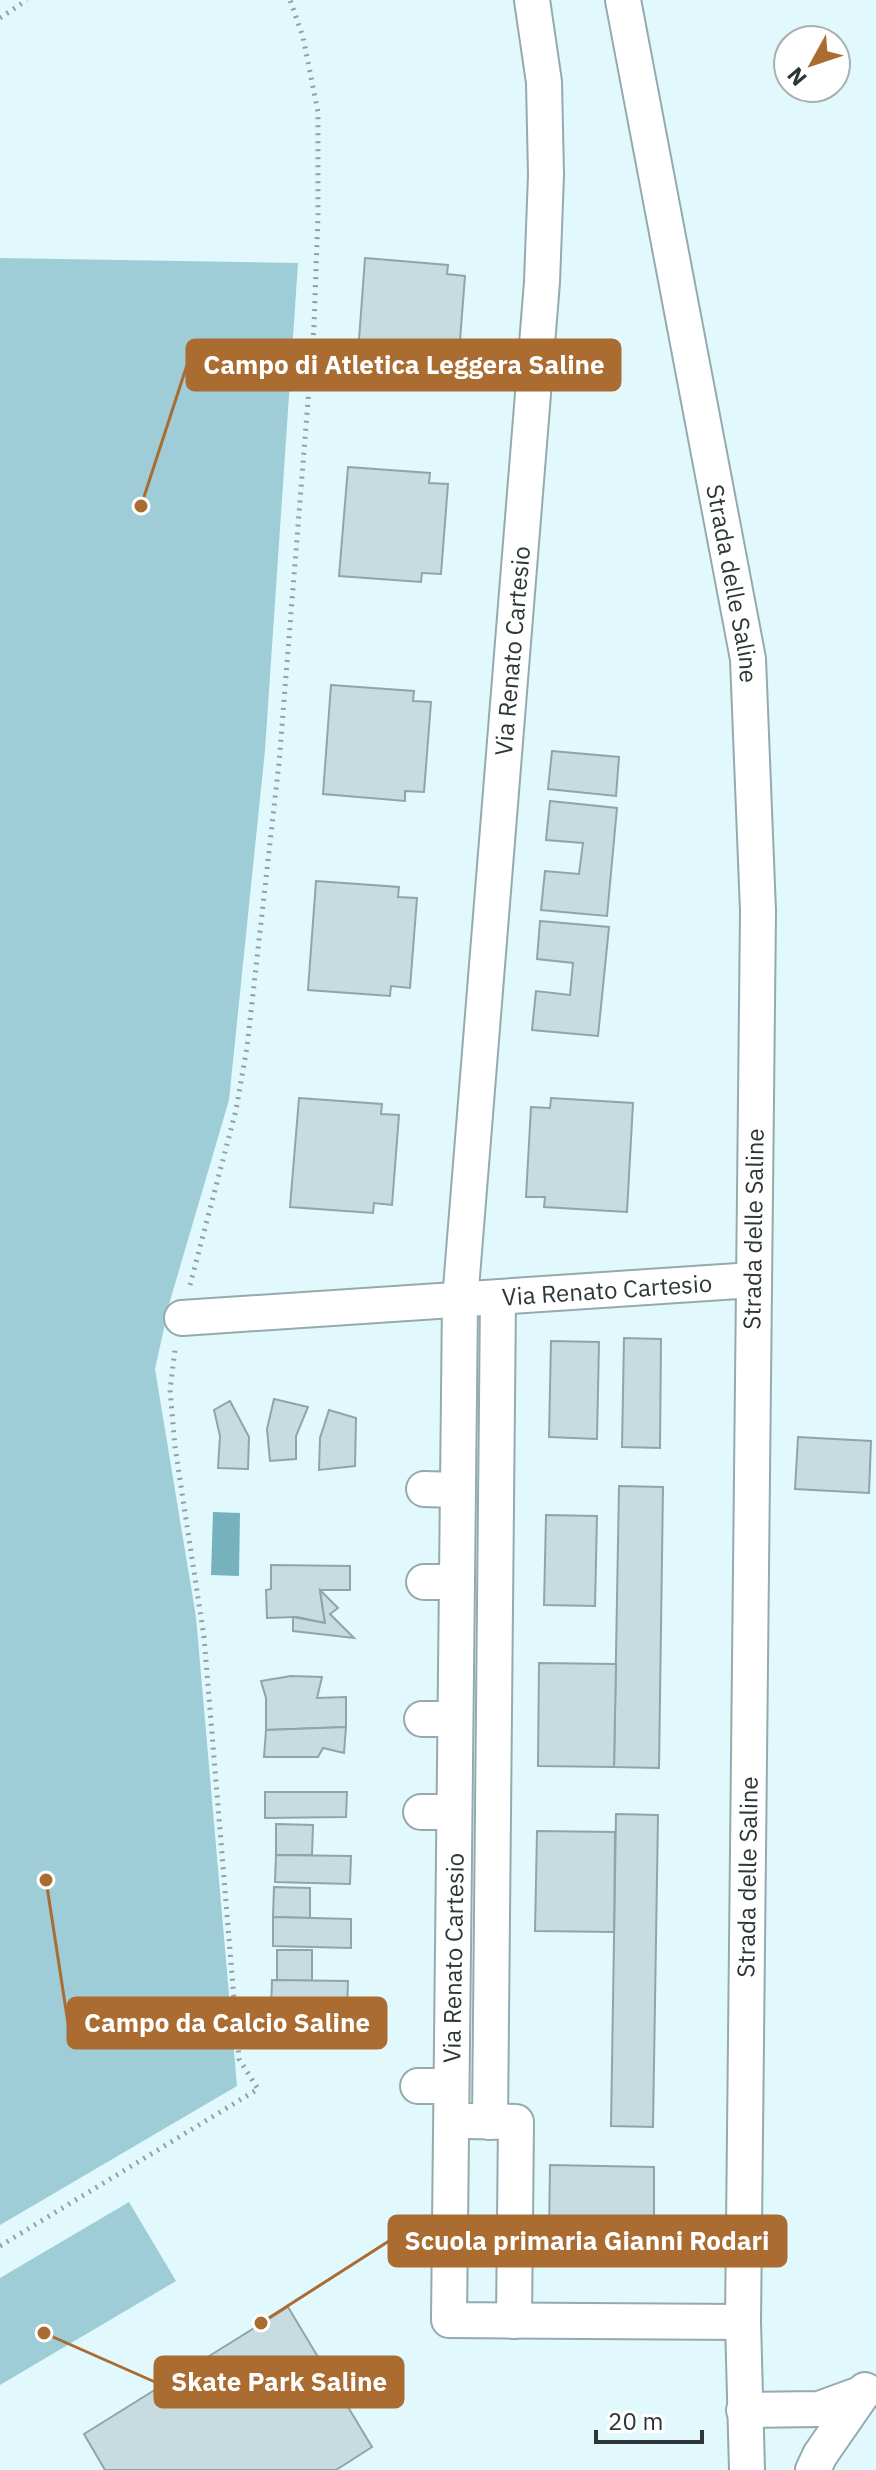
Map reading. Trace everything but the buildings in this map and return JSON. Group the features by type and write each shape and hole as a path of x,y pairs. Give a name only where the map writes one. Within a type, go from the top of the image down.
{"street":[{"name":"Via Renato Cartesio","path":"532,0 544,82 546,175 542,282 440,1582 439,1719 443,1810 435,2086 451,2121 449,2320 743,2322"},
{"name":"Strada delle Saline","path":"623,0 748,659 758,911 743,2322 747,2470"},
{"name":"Via Renato Cartesio","path":"182,1318 753,1280"},
{"path":"490,2122 498,1298"},
{"path":"446,1487 497,1482"},
{"path":"443,1810 494,1806"},
{"path":"451,2121 516,2122 514,2321"},
{"path":"744,2410 819,2409 869,2385"},
{"path":"813,2470 820,2455 869,2385"}],"path":[{"path":"0,18 27,0"},
{"path":"0,2246 258,2089 239,2059 204,1637 175,1447 170,1390 171,1363 236,1110 247,1047 279,763 314,326 318,215 318,112 303,37 290,0"}],"shaded area":[{"path":"0,258 298,263 265,750 229,1100 170,1301 155,1369 196,1617 237,2086 0,2225"},
{"path":"213,1512 240,1513 239,1576 211,1575"},
{"path":"129,2202 176,2281 0,2385 0,2278"}],"place":[{"name":"Campo di Atletica Leggera Saline","path":"141,506"},
{"name":"Campo da Calcio Saline","path":"46,1880"},
{"name":"Scuola primaria Gianni Rodari","path":"261,2323"},
{"name":"Skate Park Saline","path":"44,2333"}]}
